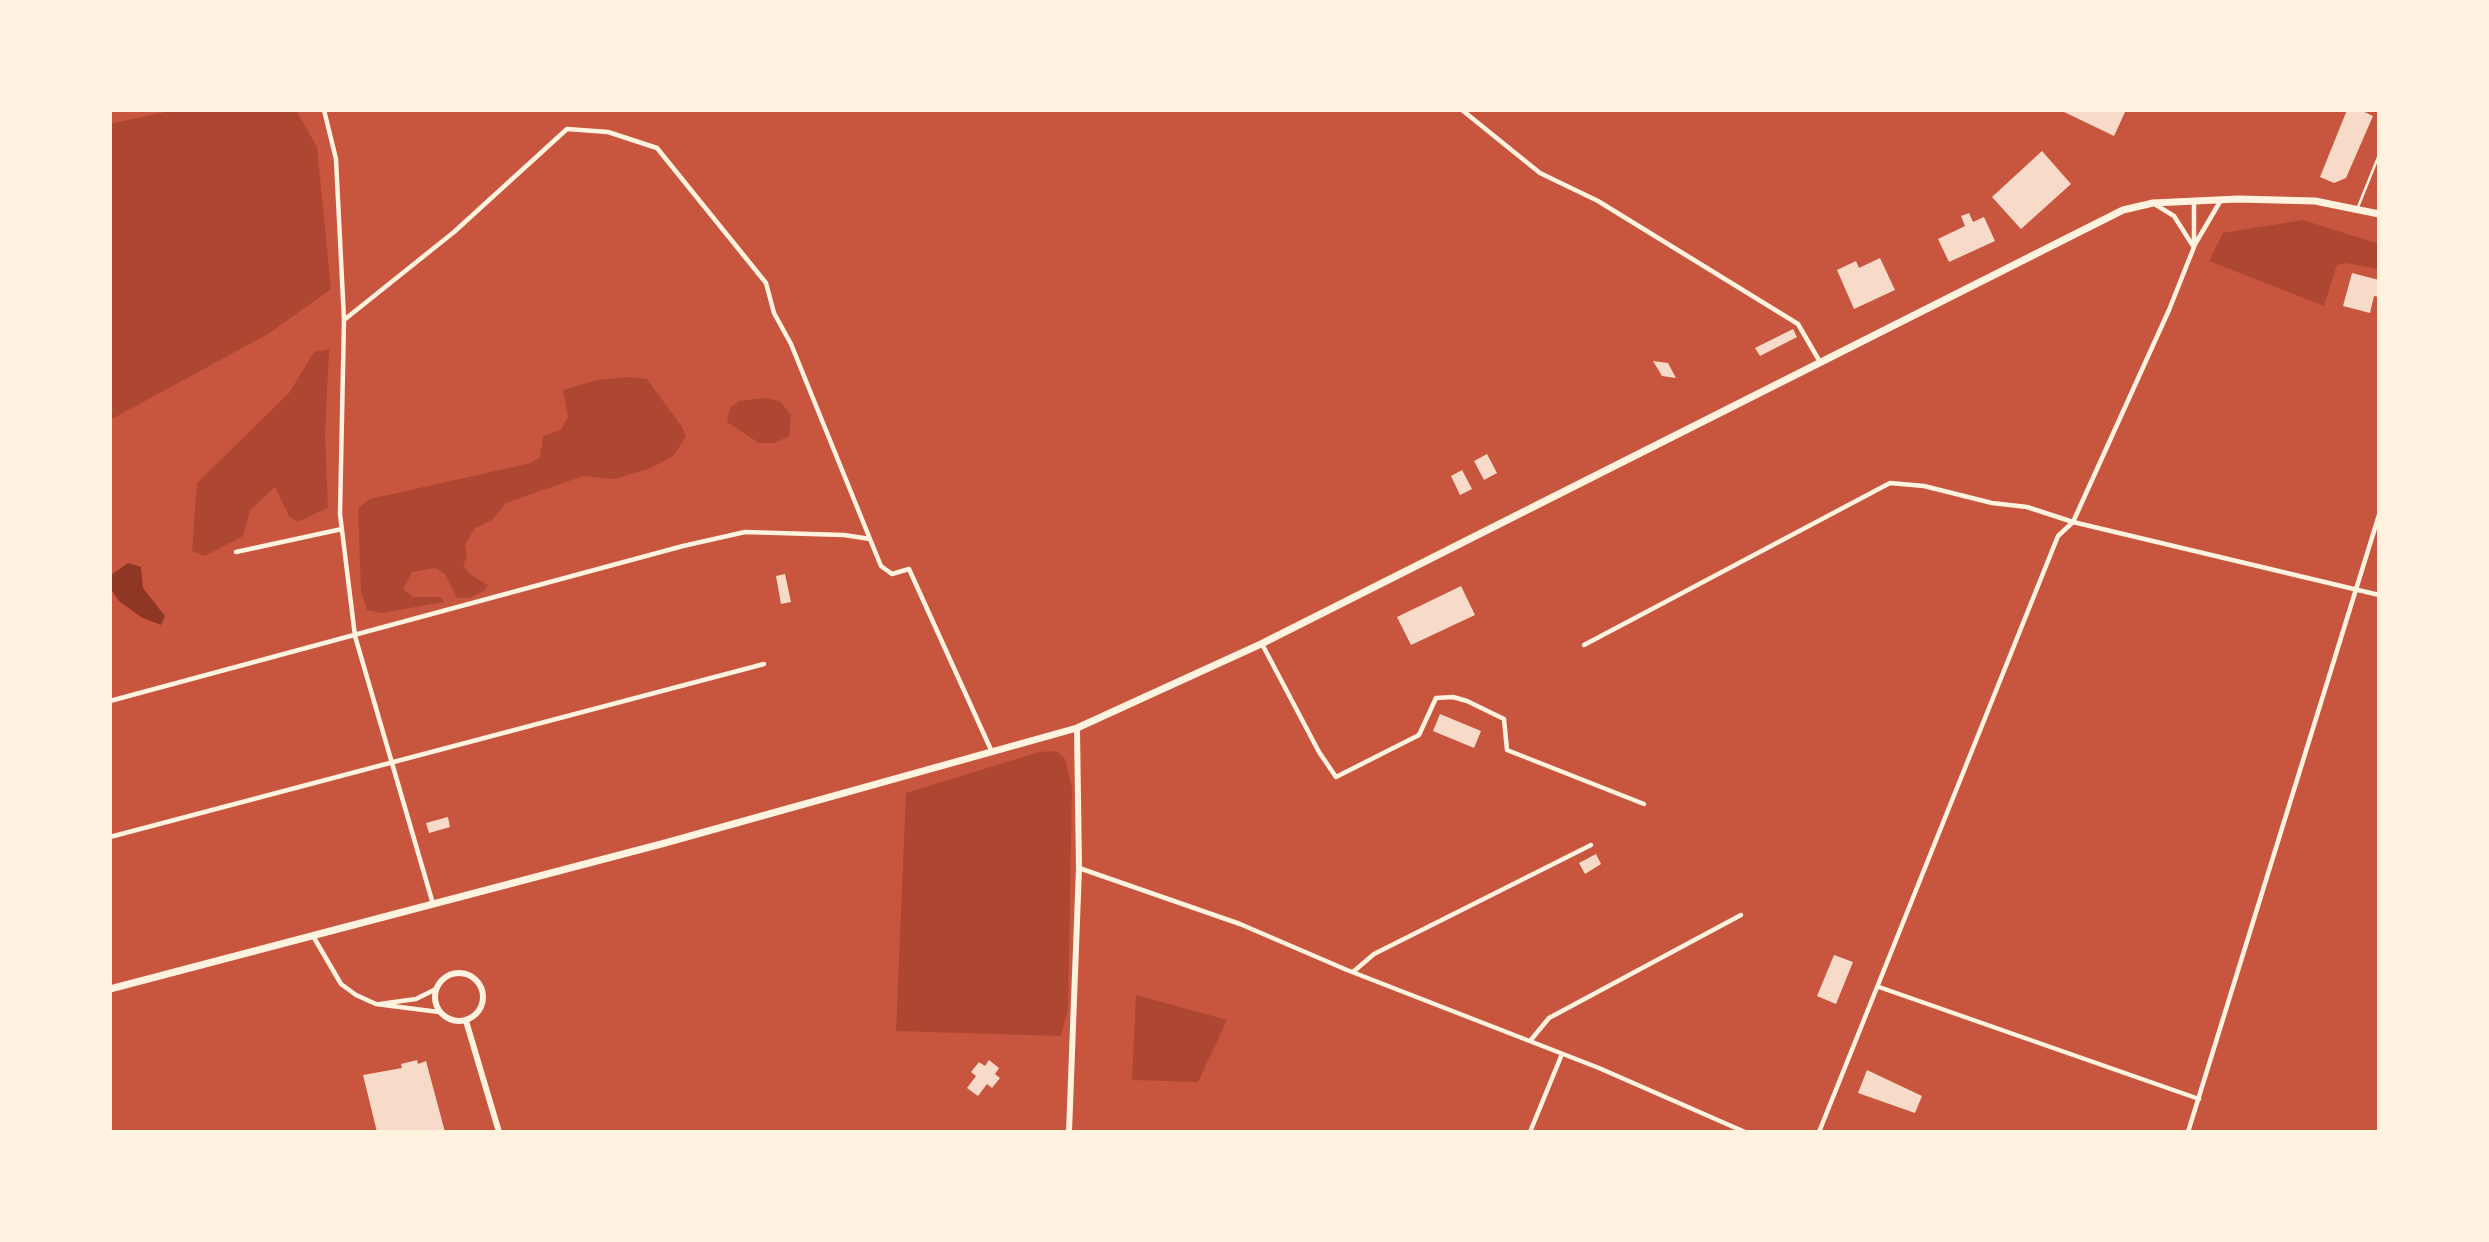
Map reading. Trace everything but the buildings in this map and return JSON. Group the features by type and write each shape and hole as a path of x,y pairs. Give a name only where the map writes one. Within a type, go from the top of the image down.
{"main road":[{"path":"110,989 665,843 1077,728 1261,643 2123,210 2153,203 2194,201 2315,201 2379,214"}],"street":[{"path":"324,110 336,159 344,320 342,528 355,636 433,904"},
{"path":"1462,110 1540,173 1598,201 1798,324 1821,363"},
{"path":"344,320 454,232 567,129 608,132 657,148 766,283 774,313 791,344 881,566 892,574 909,569 992,752"},
{"path":"1819,1132 2058,536 2073,522 2169,310 2194,247 2221,200"},
{"path":"2194,201 2194,247"},
{"path":"2153,203 2174,216 2194,247"},
{"path":"1584,645 1890,483 1924,486 1992,503 2027,507 2073,522 2379,595"},
{"path":"2188,1132 2379,515"},
{"path":"236,552 342,528"},
{"path":"110,701 745,532 870,539"},
{"path":"1261,643 1319,752 1336,777 1419,735 1436,698 1467,701 1504,719 1507,750 1644,804"},
{"path":"110,837 764,664"},
{"path":"1069,1132 1079,868 1077,728"},
{"path":"1353,972 1374,954 1591,845"},
{"path":"1079,868 1240,924 1353,972 1562,1054 1745,1132"},
{"path":"1530,1041 1549,1018 1741,915"},
{"path":"313,936 341,984 376,1004 439,1012 449,1019 466,1021 476,1015 482,1005 483,993 478,982 464,973 452,974 442,980 436,989 435,1001 439,1012"},
{"path":"1878,987 2199,1099"},
{"path":"376,1004 416,999 436,989"},
{"path":"466,1021 499,1132"},
{"path":"1530,1132 1562,1054"}],"lane":[{"path":"2358,209 2379,155"}],"shaded area":[{"path":"174,110 296,110 317,147 331,289 268,334 110,420 110,124"},
{"path":"2303,220 2379,244 2379,269 2346,263 2337,265 2324,306 2209,261 2223,233"},
{"path":"329,349 325,435 328,508 297,522 289,516 275,487 250,510 243,536 205,556 192,551 197,483 289,393 314,352"},
{"path":"630,377 647,379 682,427 686,437 673,456 651,468 615,479 583,476 506,503 492,520 475,528 465,545 467,556 463,566 471,575 488,585 484,591 469,598 457,598 445,574 435,568 412,572 403,589 413,597 441,597 444,602 382,613 367,610 361,591 358,508 370,499 531,463 540,457 543,436 561,430 568,417 563,390 597,380"},
{"path":"763,398 780,401 791,415 789,436 775,443 759,443 727,422 730,408 739,401"},
{"path":"128,563 141,567 143,588 165,616 161,625 141,617 119,601 110,588 111,575"},
{"path":"1057,751 1065,759 1072,788 1068,1008 1061,1036 896,1031 906,793 1039,752"},
{"path":"1136,995 1227,1020 1198,1082 1132,1080"}]}
